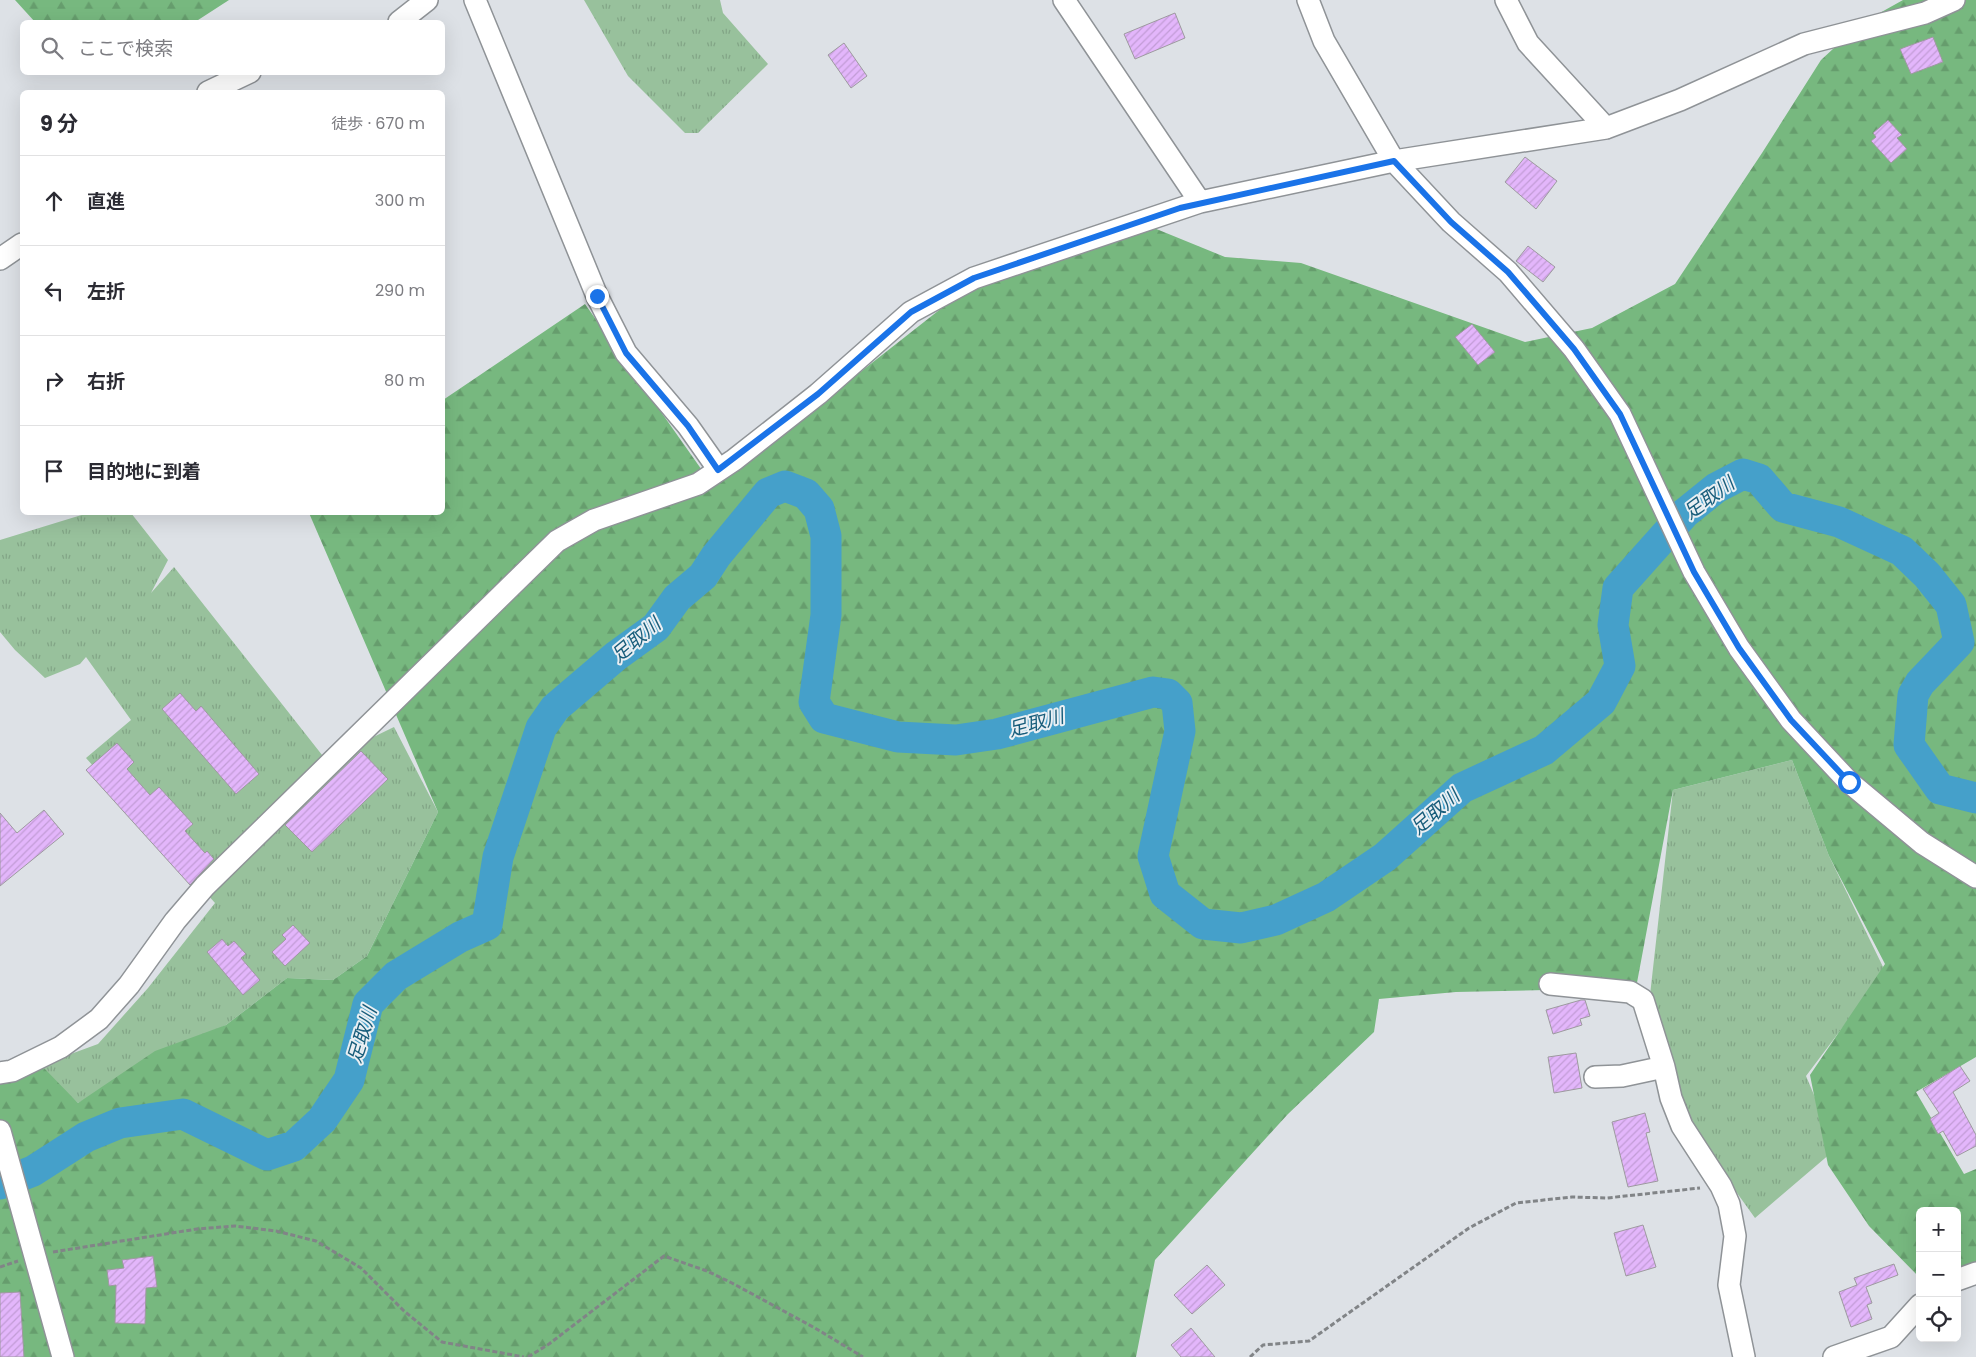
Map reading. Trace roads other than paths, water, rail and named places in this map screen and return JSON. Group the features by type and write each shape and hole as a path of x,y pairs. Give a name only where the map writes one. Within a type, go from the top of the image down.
{"street":[{"path":"401,20 426,0"},
{"path":"475,0 597,296 626,353 688,426 718,470"},
{"path":"1064,0 1200,202"},
{"path":"1308,0 1324,41 1394,161 1451,222 1508,272 1574,349 1620,414 1694,572 1739,648 1791,720 1849,782 1922,843 1976,877"},
{"path":"1506,0 1528,43 1606,128"},
{"path":"0,1073 12,1071 61,1046 99,1019 129,985 175,921 205,886 557,541 594,520 698,484 818,394 911,312 974,278 1200,202 1394,161 1606,128 1680,100 1804,44 1925,13 1954,0"},
{"path":"212,90 244,75"},
{"path":"0,259 20,245"},
{"path":"1550,984 1630,992 1643,1000 1664,1067 1670,1098 1682,1126 1721,1186 1729,1204 1735,1236 1729,1285 1744,1357"},
{"path":"1595,1077 1622,1076 1664,1067"},
{"path":"0,1131 63,1357"},
{"path":"1961,1279 1976,1274"},
{"path":"1834,1357 1891,1337 1916,1309"}],"waterway":[{"name":"足取川","path":"0,1184 33,1171 86,1137 120,1123 183,1114 267,1155 294,1146 322,1120 349,1080 368,1004 396,976 460,937 487,925 498,857 541,728 555,708 616,656 656,627 677,598 703,576 716,556 768,493 785,486 806,494 819,509 826,536 826,615 814,702 824,718 898,737 956,740 997,734 1153,692 1168,694 1177,703 1180,731 1153,856 1165,894 1203,924 1241,928 1276,920 1326,897 1385,857 1462,788 1544,750 1601,702 1620,666 1613,625 1618,588 1685,513 1716,488 1743,474 1759,479 1783,507 1839,522 1902,551 1927,575 1951,605 1959,642 1920,683 1913,695 1909,745 1940,789 1976,798"}]}
